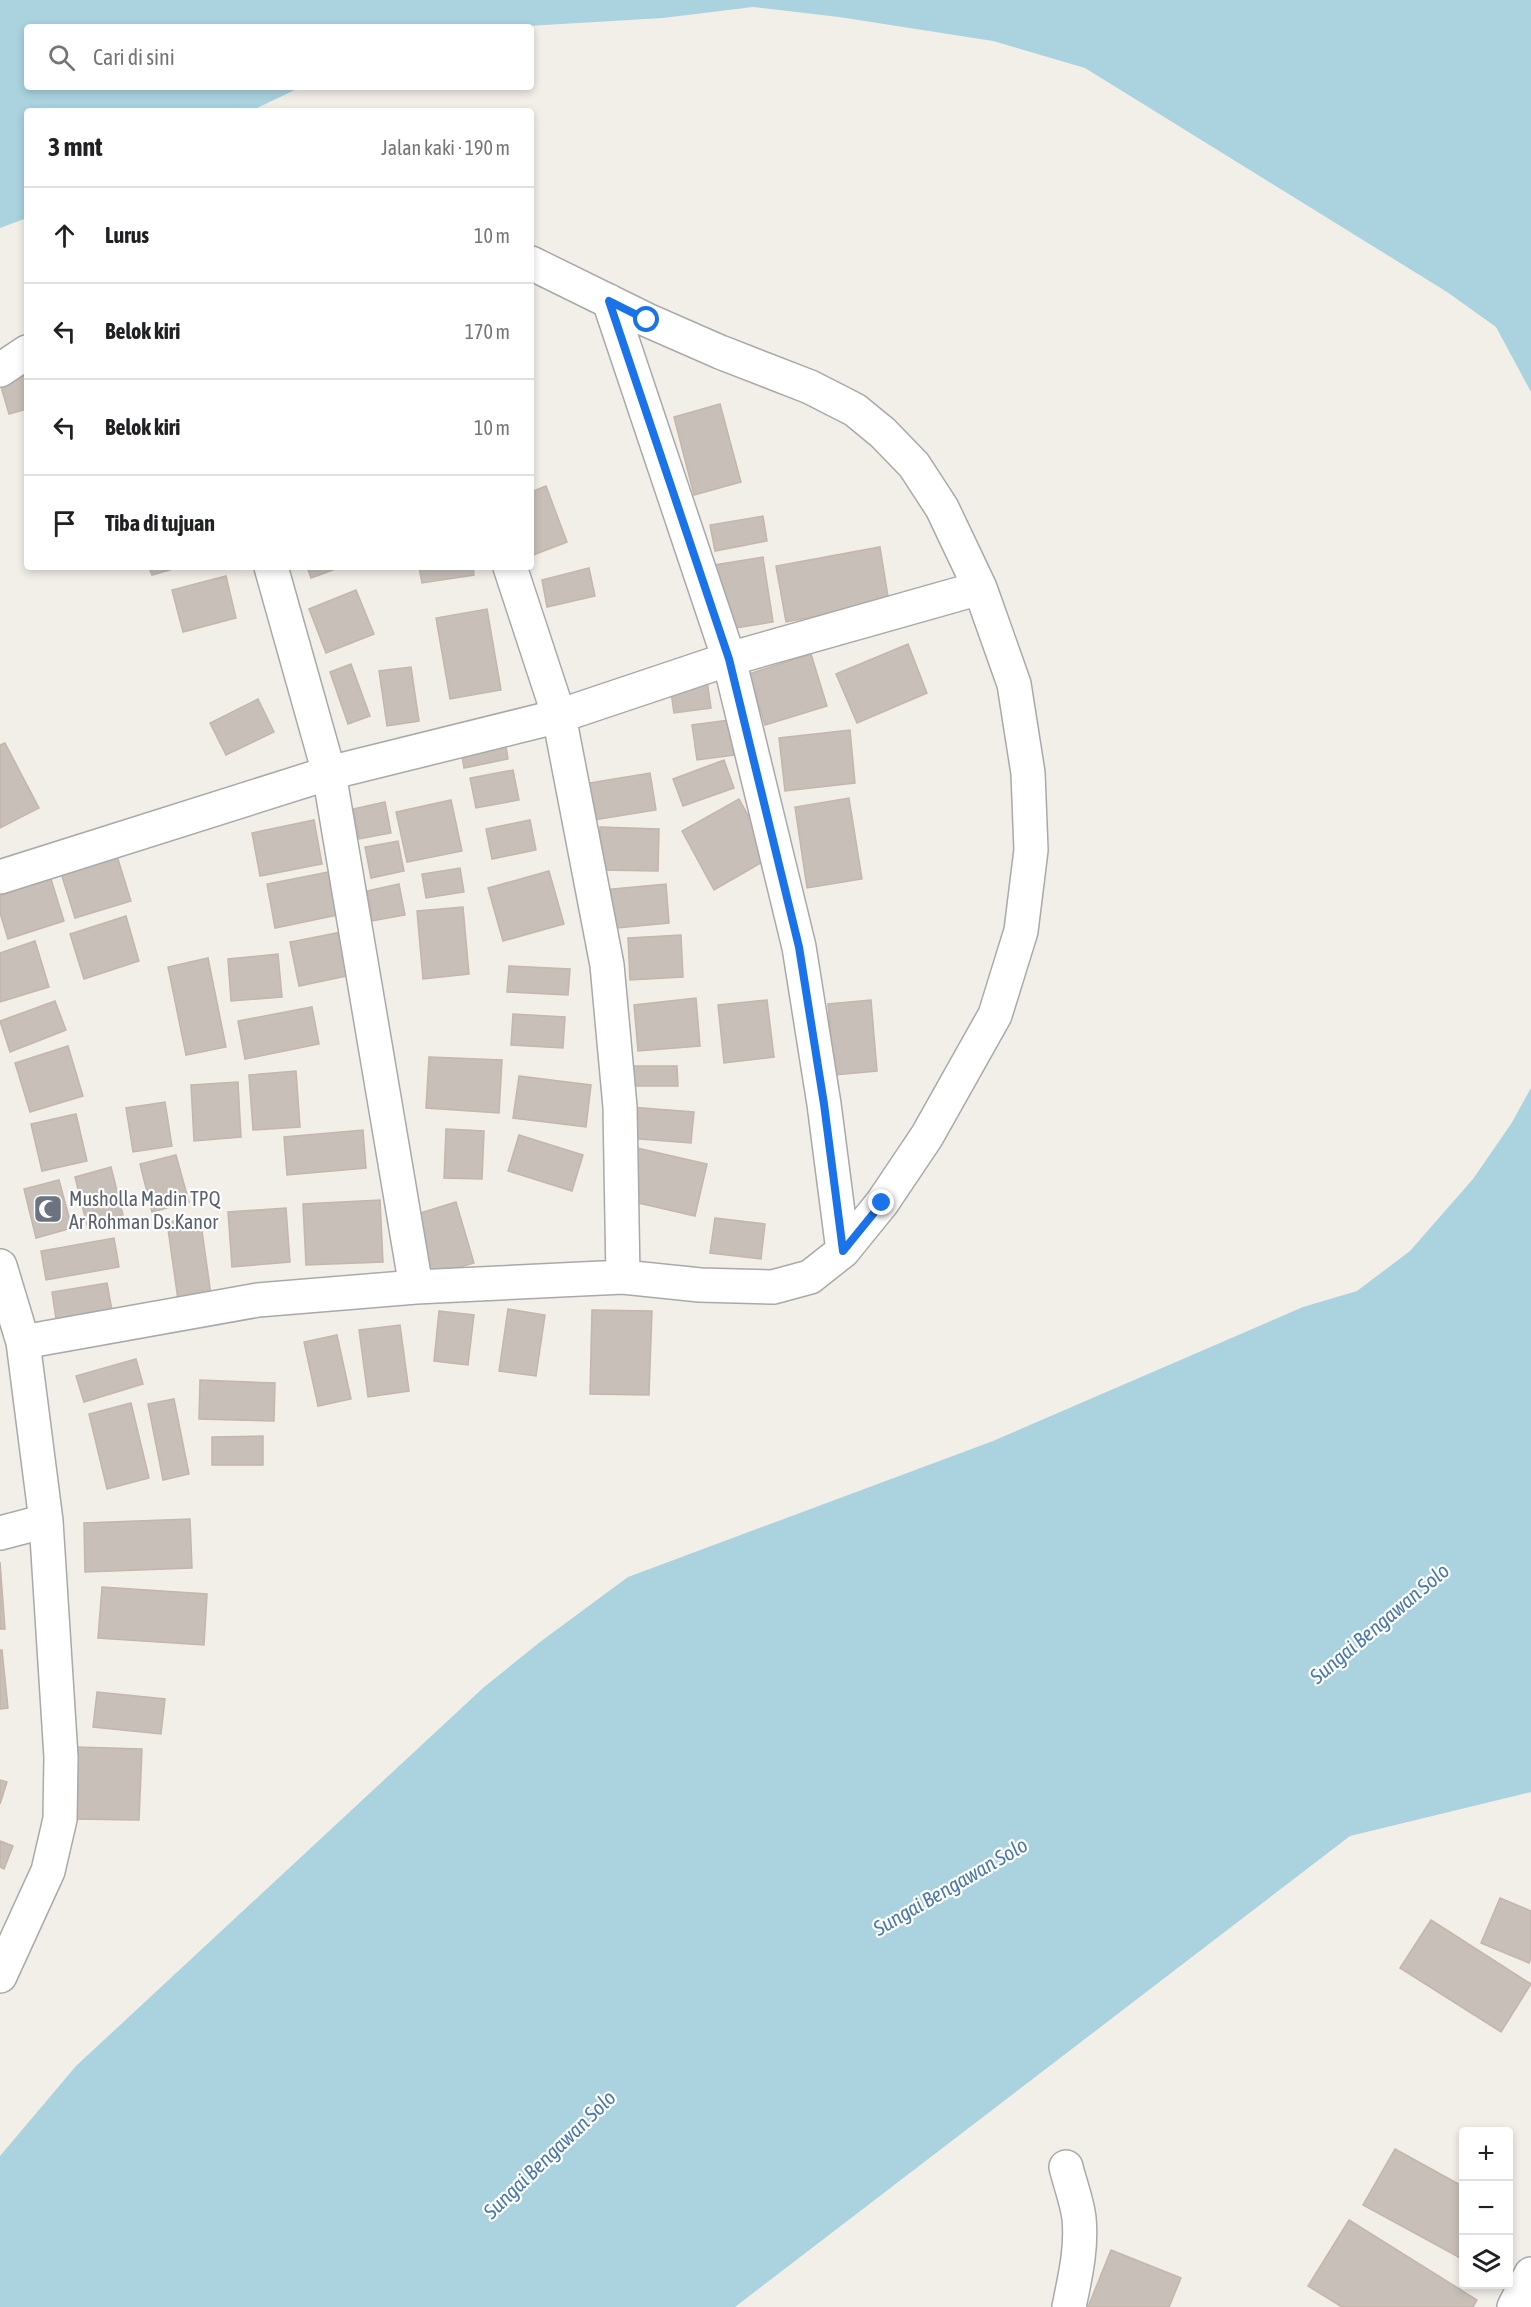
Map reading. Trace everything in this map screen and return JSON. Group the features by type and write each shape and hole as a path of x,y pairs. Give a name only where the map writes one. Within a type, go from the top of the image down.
{"street":[{"path":"23,1342 258,1300 416,1287 622,1277 700,1285 773,1287 810,1277 843,1251 882,1203 927,1136 995,1015 1020,931 1031,850 1028,773 1014,684 980,588 942,508 914,465 883,433 855,410 810,387 720,352 534,264"},
{"path":"609,301 729,659 799,947 824,1104 843,1251"},
{"path":"0,370 24,354"},
{"path":"272,570 329,773 416,1287"},
{"path":"511,570 559,716 607,965 620,1107 622,1277"},
{"path":"0,877 329,773 559,716 729,659 980,588"},
{"path":"0,1266 23,1342 46,1521 61,1757 60,1819 48,1870 0,1976"},
{"path":"0,1533 46,1521"},
{"path":"1065,2168 1078,2216 1080,2240 1069,2307"},
{"path":"1514,2307 1531,2274"}],"water":[{"path":"0,0 1531,0 1531,392 1496,327 1447,292 1085,68 993,41 839,17 753,7 663,18 534,26 24,24 24,90 295,90 257,108 24,108 24,219 0,228"},
{"name":"Sungai Bengawan Solo","path":"1531,1088 1531,1792 1350,1836 735,2307 0,2307 0,2156 76,2066 483,1688 540,1642 628,1577 993,1441 1303,1307 1357,1291 1410,1251 1473,1179 1511,1124"}],"building":[{"path":"24,376 24,410 9,414 0,383"},
{"path":"720,404 741,482 694,495 674,417"},
{"path":"546,486 567,542 534,555 534,491"},
{"path":"763,516 767,541 715,551 710,525"},
{"path":"880,547 889,603 786,622 776,566"},
{"path":"763,557 773,622 717,631 707,566"},
{"path":"589,568 595,596 547,607 542,580"},
{"path":"150,570 170,570 152,575"},
{"path":"308,570 333,570 311,578"},
{"path":"420,570 473,570 474,575 422,583"},
{"path":"226,576 236,618 183,632 172,590"},
{"path":"356,590 374,634 326,653 309,609"},
{"path":"487,609 501,690 450,699 436,618"},
{"path":"908,644 927,693 857,723 836,674"},
{"path":"811,654 827,706 765,725 749,674"},
{"path":"351,664 370,716 348,724 330,672"},
{"path":"411,667 419,721 387,726 379,671"},
{"path":"706,673 711,708 674,713 669,678"},
{"path":"258,699 274,732 226,755 210,723"},
{"path":"729,720 734,755 697,760 692,725"},
{"path":"503,729 508,759 464,768 459,738"},
{"path":"850,730 855,783 785,791 779,738"},
{"path":"5,743 39,808 0,828 0,745"},
{"path":"724,760 734,788 683,806 673,779"},
{"path":"513,770 519,800 476,808 470,778"},
{"path":"650,773 656,810 594,820 589,783"},
{"path":"849,798 862,879 807,888 795,807"},
{"path":"739,799 771,857 714,890 682,831"},
{"path":"451,800 462,851 407,862 396,812"},
{"path":"385,802 391,833 359,839 353,809"},
{"path":"314,820 322,864 260,876 252,833"},
{"path":"530,820 536,850 492,859 486,829"},
{"path":"600,827 659,829 658,871 599,870"},
{"path":"398,841 404,871 371,878 365,847"},
{"path":"117,856 131,901 75,918 61,873"},
{"path":"460,868 464,892 426,898 422,874"},
{"path":"549,871 564,924 503,941 488,888"},
{"path":"329,872 338,915 275,928 267,884"},
{"path":"50,876 64,921 8,939 0,913 0,891"},
{"path":"399,884 405,915 372,921 367,891"},
{"path":"666,884 669,923 606,929 603,890"},
{"path":"463,907 469,974 423,979 417,911"},
{"path":"126,916 139,961 84,979 70,934"},
{"path":"352,930 361,973 299,986 290,942"},
{"path":"681,935 683,977 630,980 628,938"},
{"path":"35,941 49,987 0,1002 0,953"},
{"path":"278,954 282,997 231,1001 228,959"},
{"path":"208,958 226,1047 186,1055 168,967"},
{"path":"509,966 570,969 568,995 507,992"},
{"path":"696,998 700,1046 638,1051 634,1005"},
{"path":"767,1000 774,1057 724,1063 718,1005"},
{"path":"871,1000 877,1071 834,1075 828,1004"},
{"path":"55,1001 66,1030 10,1052 0,1021"},
{"path":"312,1007 319,1044 245,1059 238,1021"},
{"path":"513,1014 565,1017 563,1048 511,1045"},
{"path":"68,1046 83,1096 30,1112 15,1063"},
{"path":"429,1057 502,1060 499,1113 426,1108"},
{"path":"627,1066 677,1066 678,1086 627,1086"},
{"path":"296,1071 300,1127 253,1130 249,1075"},
{"path":"519,1076 591,1085 586,1127 513,1118"},
{"path":"238,1082 241,1137 194,1141 191,1085"},
{"path":"165,1102 172,1146 133,1152 126,1108"},
{"path":"617,1106 694,1112 691,1143 615,1137"},
{"path":"76,1114 87,1161 42,1171 31,1124"},
{"path":"446,1129 484,1131 482,1179 444,1178"},
{"path":"363,1130 366,1168 287,1175 284,1137"},
{"path":"519,1135 583,1155 572,1191 508,1171"},
{"path":"633,1147 707,1164 695,1216 621,1199"},
{"path":"176,1155 189,1202 152,1212 140,1164"},
{"path":"111,1167 123,1215 87,1225 75,1177"},
{"name":"Musholla Madin TPQ Ar Rohman Ds.Kanor","path":"59,1180 72,1228 36,1238 24,1189"},
{"path":"380,1200 383,1262 306,1265 303,1204"},
{"path":"456,1202 474,1263 422,1278 404,1218"},
{"path":"286,1208 290,1262 232,1267 228,1212"},
{"path":"200,1217 212,1302 179,1307 167,1222"},
{"path":"715,1218 765,1224 761,1259 710,1253"},
{"path":"114,1238 119,1267 46,1280 41,1251"},
{"path":"107,1283 113,1316 57,1326 52,1292"},
{"path":"508,1309 545,1315 536,1376 499,1371"},
{"path":"592,1310 652,1311 649,1395 590,1394"},
{"path":"439,1311 474,1315 468,1365 434,1361"},
{"path":"400,1325 409,1391 368,1397 359,1330"},
{"path":"337,1335 351,1399 318,1406 304,1342"},
{"path":"136,1359 143,1384 84,1402 76,1376"},
{"path":"200,1380 275,1383 274,1421 199,1419"},
{"path":"174,1399 189,1474 163,1480 148,1404"},
{"path":"131,1403 149,1478 107,1489 89,1414"},
{"path":"263,1436 263,1465 212,1465 212,1437"},
{"path":"190,1519 192,1568 85,1572 84,1523"},
{"path":"0,1562 5,1629 0,1629"},
{"path":"102,1587 207,1594 204,1645 98,1638"},
{"path":"0,1650 2,1650 8,1708 0,1709"},
{"path":"97,1692 165,1699 161,1734 93,1727"},
{"path":"76,1747 142,1749 139,1820 73,1819"},
{"path":"0,1780 7,1782 0,1804"},
{"path":"0,1841 13,1846 4,1869 0,1867"},
{"path":"1500,1898 1531,1911 1531,1958 1529,1963 1481,1943"},
{"path":"1431,1920 1531,1984 1501,2032 1400,1968"},
{"path":"1395,2149 1459,2184 1459,2257 1363,2205"},
{"path":"1349,2220 1477,2300 1473,2307 1342,2307 1308,2286"},
{"path":"1111,2250 1181,2278 1169,2307 1088,2307"}],"place":[{"name":"Musholla Madin TPQ Ar Rohman Ds.Kanor","path":"48,1209"}],"route":[{"path":"647,320 609,301 729,659 799,947 824,1104 843,1251 882,1203"}]}
